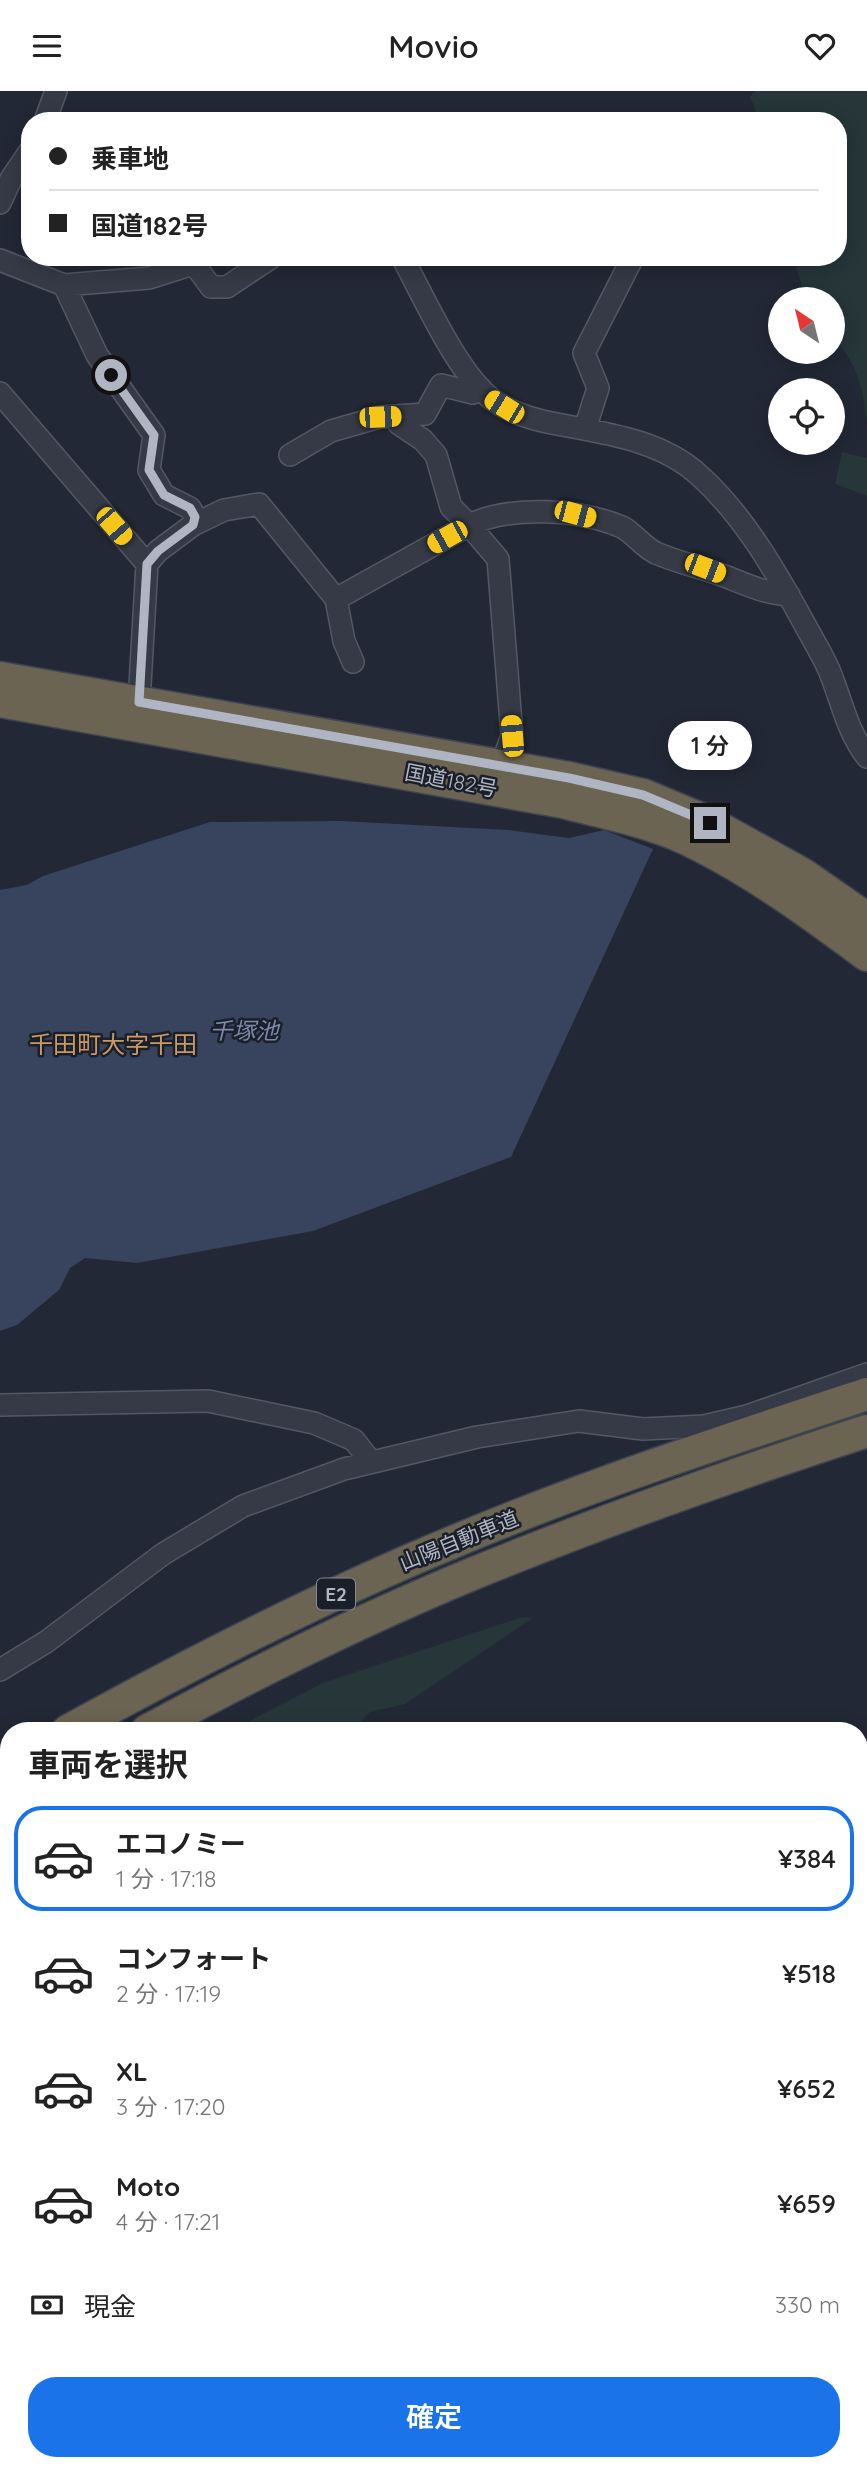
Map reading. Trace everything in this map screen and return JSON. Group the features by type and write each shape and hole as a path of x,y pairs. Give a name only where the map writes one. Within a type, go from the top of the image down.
{"highway":[{"name":"国道182号","path":"0,677 569,778 643,795 710,823 802,874 867,919"},
{"name":"国道182号","path":"0,701 536,797 636,821 699,845 792,900 867,955"},
{"name":"山陽自動車道","path":"84,1722 165,1678 311,1605 459,1539 613,1481 867,1394"},
{"name":"山陽自動車道","path":"165,1722 324,1641 470,1575 738,1473 867,1431"}],"street":[{"path":"53,112 55,91"},
{"path":"0,203 21,164"},
{"path":"0,261 64,285 149,278 179,266"},
{"path":"195,266 211,287 227,287 258,266"},
{"path":"407,266 464,370 492,400 516,414 641,442 673,456 698,474 722,497 744,524 789,595 828,669 853,739 867,757"},
{"path":"585,429 598,388 584,353 628,266"},
{"path":"64,285 97,355 154,435 149,470 164,495 190,508 195,517 193,525"},
{"path":"290,455 331,431 380,417 425,414 441,385 473,393 481,389"},
{"path":"0,393 147,564"},
{"path":"398,416 399,424 423,440 436,456 451,507 498,559 512,736 501,766"},
{"path":"139,702 147,564 158,551 193,525 224,510 260,504 336,599 344,641 353,662"},
{"path":"336,599 470,525 506,513 575,514 623,528 653,552 773,594 789,595"},
{"path":"0,1670 46,1642 163,1554 243,1506 344,1469 477,1437 579,1421 643,1429 704,1426 747,1416 867,1374"},
{"path":"0,1405 208,1401 314,1423 354,1440 371,1462"}],"shaded area":[{"path":"755,91 867,91 867,423 858,377 845,353 845,287 802,287 796,266 847,266 847,112 757,112 750,97"},
{"path":"845,453 867,458 867,496 835,484 841,455"},
{"path":"522,1617 533,1618 405,1704 370,1712 361,1722 247,1722 323,1683"}],"water":[{"name":"千塚池","path":"341,821 508,830 569,838 604,830 653,849 511,1157 313,1231 137,1263 85,1258 70,1268 59,1290 17,1325 0,1331 0,890 27,885 43,876 210,822"}],"district":[{"name":"千田町大字千田","path":"113,1045"}],"route":[{"path":"111,375 154,435 149,470 156,483 164,495 190,508 195,517 193,525 158,551 147,564 139,702 569,778 643,795 710,823"}]}
